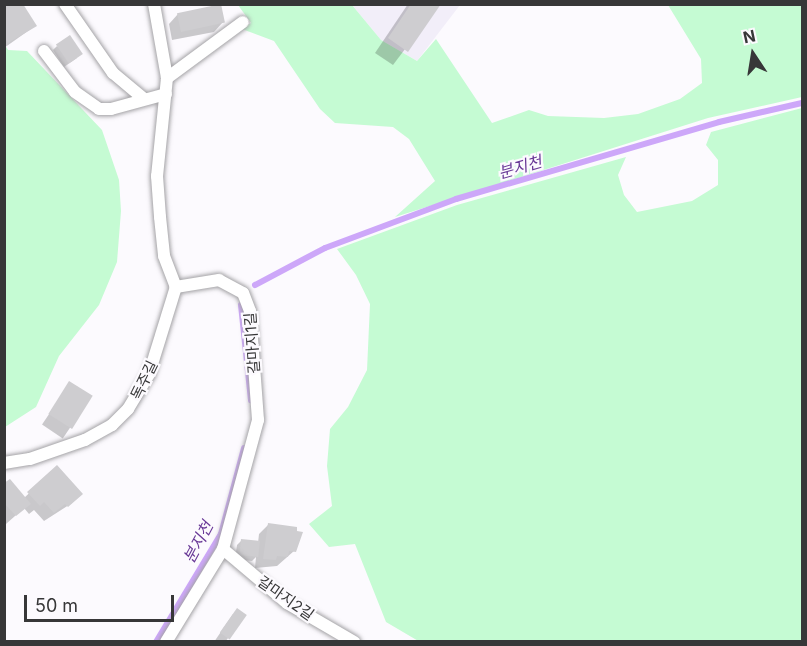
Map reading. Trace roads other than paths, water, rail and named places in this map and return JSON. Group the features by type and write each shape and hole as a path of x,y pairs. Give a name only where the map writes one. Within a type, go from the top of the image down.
{"lane":[{"path":"65,4 112,73 144,99"},
{"path":"154,4 167,78 157,176 164,256 176,287"},
{"path":"167,78 243,22"},
{"path":"44,51 75,92 99,109 111,110 166,94"},
{"name":"갈마지1길","path":"166,642 223,549 257,434 250,311 243,293 230,283 219,280 176,287"},
{"name":"독주길","path":"4,463 30,459 85,440 112,425 128,409 149,374 176,287"},
{"name":"갈마지2길","path":"223,549 287,603 354,642"}],"waterway":[{"name":"분지천","path":"255,285 325,248 456,199 719,122 802,103"},
{"name":"분지천","path":"241,305 251,400"},
{"name":"분지천","path":"156,642 221,534 244,448"}]}
